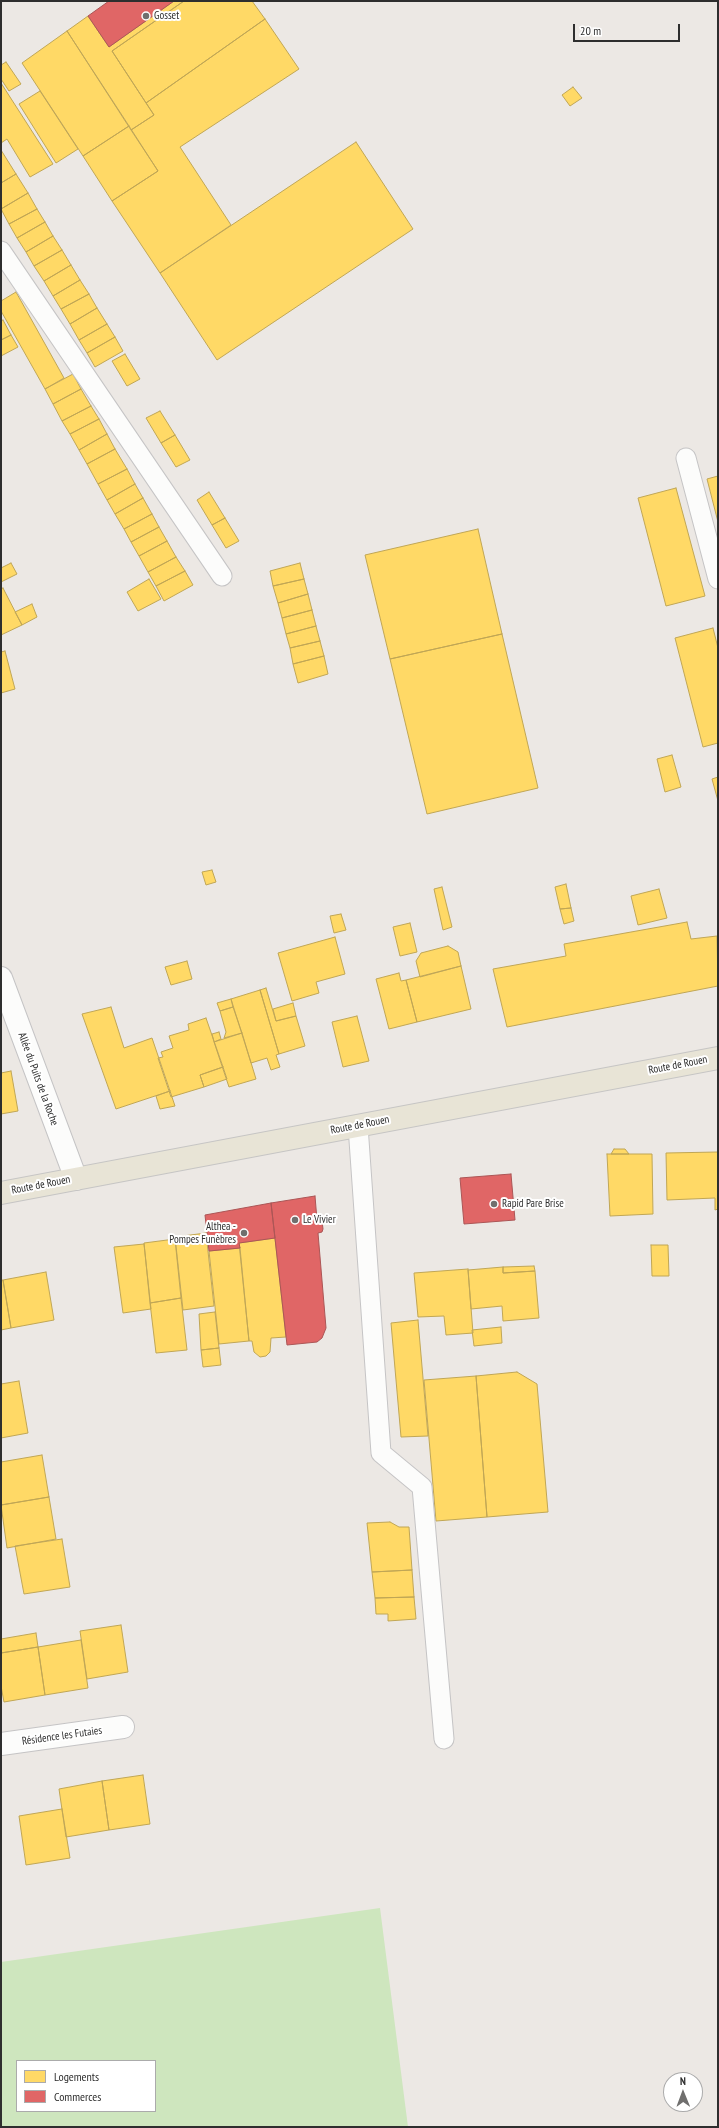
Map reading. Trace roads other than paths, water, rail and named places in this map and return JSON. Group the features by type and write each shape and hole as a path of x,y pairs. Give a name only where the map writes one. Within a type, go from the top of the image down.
{"main road":[{"name":"Route de Rouen","path":"1,1193 718,1058"}],"street":[{"name":"Allée du Puits de la Roche","path":"1,978 76,1179"},
{"name":"Résidence les Futaies","path":"1,1744 123,1728"}],"lane":[{"path":"1,251 222,576"},
{"path":"686,458 718,579"},
{"path":"358,1126 381,1454 422,1487 444,1738"}],"place":[{"name":"Gosset","path":"146,16"},
{"name":"Rapid Pare Brise","path":"494,1204"},
{"name":"Le Vivier","path":"295,1220"},
{"name":"Althea - Pompes Funèbres","path":"244,1233"}]}
